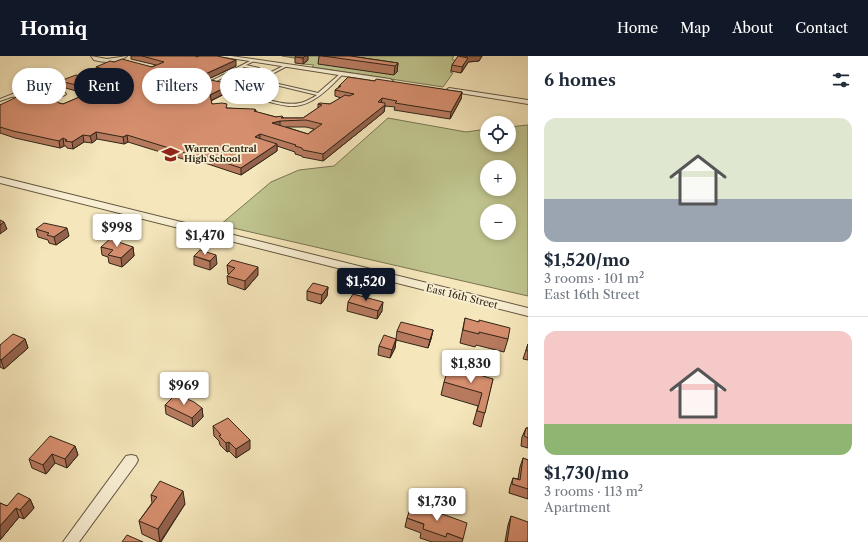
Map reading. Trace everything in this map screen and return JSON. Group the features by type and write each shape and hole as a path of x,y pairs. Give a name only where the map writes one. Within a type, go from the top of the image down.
{"street":[{"path":"94,56 96,59 107,61 124,56"},
{"path":"220,56 393,82"},
{"path":"438,89 528,102"},
{"name":"East 16th Street","path":"0,180 528,312"},
{"path":"70,542 131,460"}],"lane":[{"path":"241,68 253,61"},
{"path":"245,66 254,68"},
{"path":"279,70 286,66"},
{"path":"279,102 290,105 302,104 318,94 342,74"},
{"path":"212,83 220,79"},
{"path":"279,85 318,94"},
{"path":"0,100 12,95"}],"green space":[{"path":"282,56 454,56 452,59 457,62 450,72 453,73 443,87 312,67 314,65 303,64 307,60"},
{"path":"388,118 466,132 480,130 480,152 516,152 516,126 528,125 528,296 220,225 271,182 299,170 334,166"}],"building":[{"name":"Warren Central High School","path":"142,56 217,56 236,60 212,71 212,68 142,68 142,104 220,103 227,104 226,108 254,109 256,110 254,111 276,117 283,117 281,118 303,118 322,105 318,104 320,103 330,104 345,95 349,96 354,94 335,90 341,86 339,86 348,77 375,81 376,79 462,92 451,112 395,103 397,101 382,98 378,102 385,103 385,105 323,154 303,150 302,148 295,146 296,145 260,134 255,137 277,144 241,168 201,155 198,157 127,135 123,137 96,132 90,136 83,135 72,142 65,141 67,140 63,138 59,141 0,127 0,105 12,99 12,104 66,104 74,99 74,104 134,104 134,68 96,67 110,61 114,62 122,59 152,67 164,62","holes":["306,120 322,124 308,134 272,123 280,121"]},
{"path":"305,56 303,58 295,57"},
{"path":"323,56 350,56 398,63 395,66"},
{"path":"458,56 468,58 462,67 452,65"},
{"name":"Warren Central High School","path":"74,76 74,84 66,82 66,79"},
{"name":"Warren Central High School","path":"212,80 220,82 220,90 212,94"},
{"path":"44,223 67,228 54,237 47,235 49,233 36,229"},
{"path":"110,239 133,247 121,258 108,255 113,250 101,247"},
{"path":"200,250 216,255 210,261 194,256"},
{"path":"232,260 258,267 245,281 227,276 235,268 227,265"},
{"path":"313,283 328,287 322,295 307,291"},
{"path":"353,294 383,302 378,311 348,302"},
{"path":"465,318 510,328 508,339 463,330"},
{"path":"401,322 433,330 430,340 397,331"},
{"path":"13,334 25,339 1,360 0,345"},
{"path":"384,335 396,339 392,350 379,346"},
{"path":"449,366 493,379 485,413 477,411 482,393 444,382"},
{"path":"176,394 194,402 202,408 192,418 165,405"},
{"path":"228,418 250,440 236,449 229,442 226,443 219,436 221,435 213,426"},
{"path":"526,428 528,428 528,438 524,436"},
{"path":"50,436 75,446 65,459 52,454 43,465 29,459"},
{"path":"523,458 528,460 528,489 512,484 513,478 520,480"},
{"path":"160,481 183,491 158,529 139,521 157,497 151,495"},
{"path":"18,493 30,499 20,510 16,508 0,526 0,503 7,506"},
{"path":"412,503 467,523 463,539 447,533 446,537 423,529 424,524 407,518"},
{"path":"511,516 528,522 528,542 507,542"},
{"path":"127,535 143,542 122,542"}],"place":[{"name":"Warren Central High School","path":"171,154"}]}
